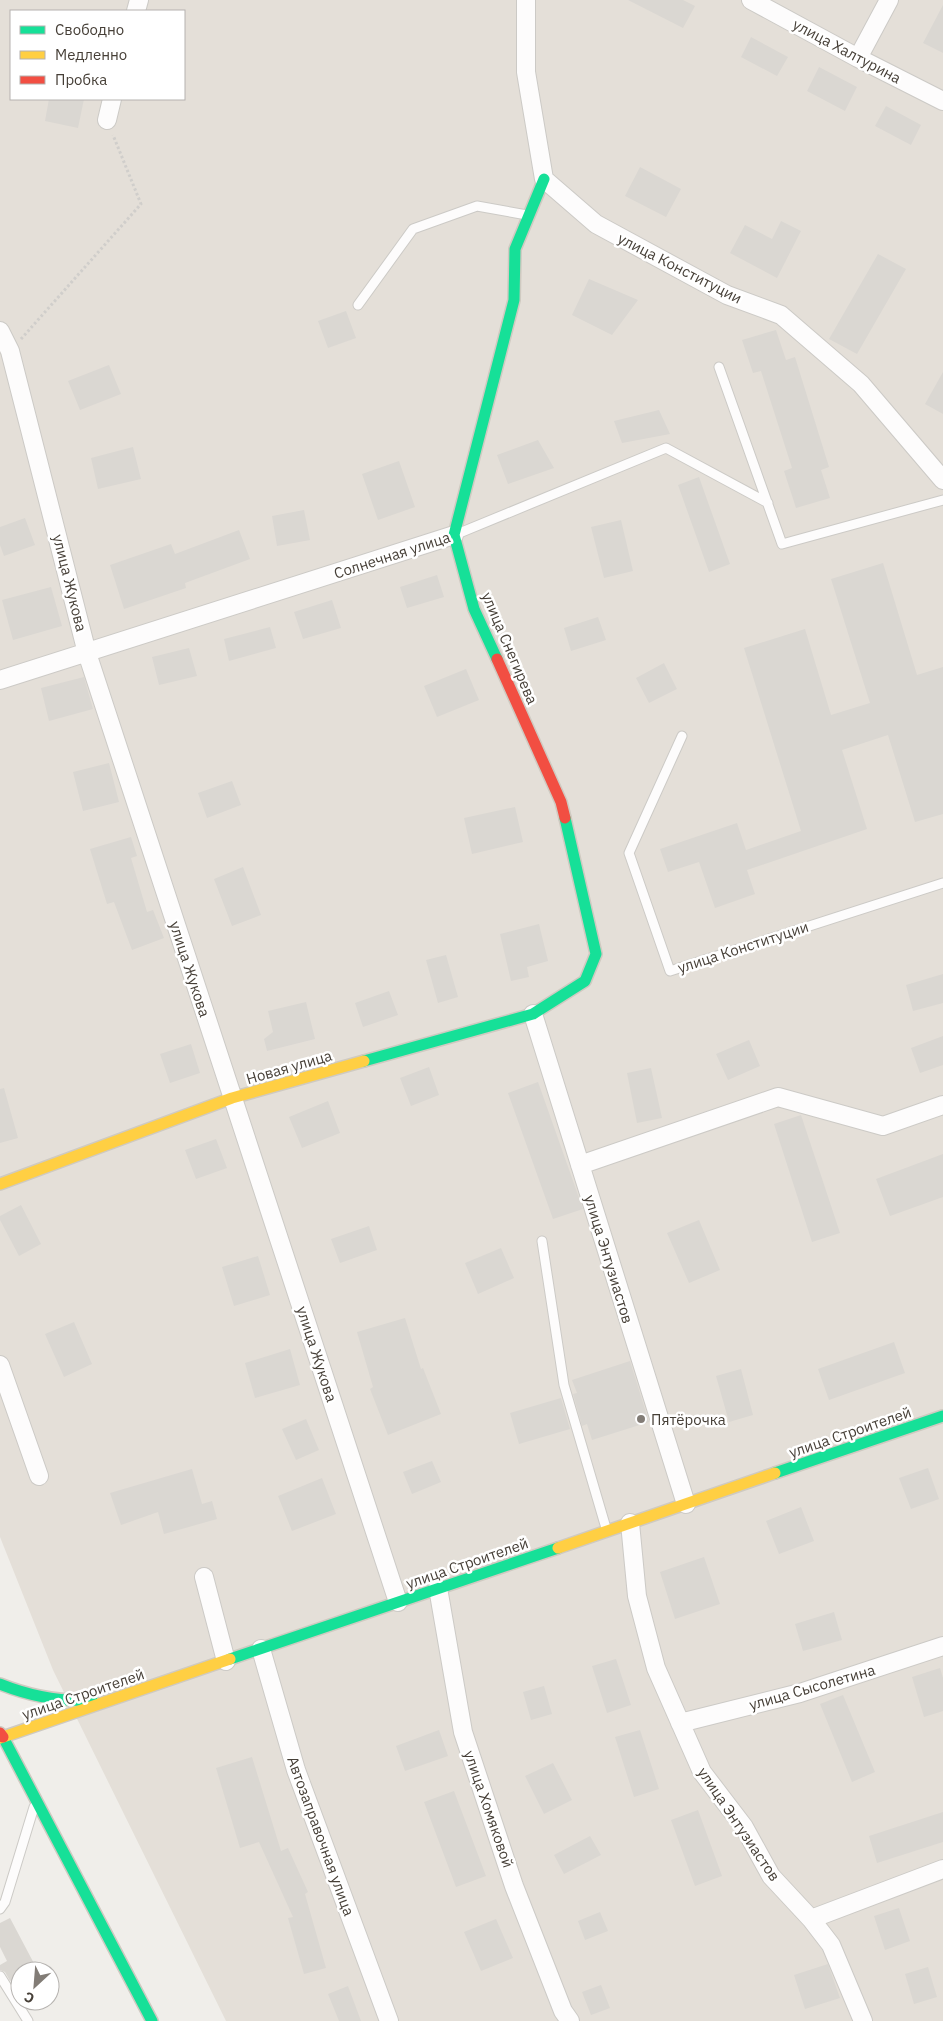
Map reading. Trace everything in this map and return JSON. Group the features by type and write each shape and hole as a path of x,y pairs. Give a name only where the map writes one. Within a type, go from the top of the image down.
{"street":[{"path":"526,0 526,72 544,179"},
{"name":"улица Халтурина","path":"751,0 858,58 943,101"},
{"path":"858,58 889,0"},
{"path":"107,120 112,100"},
{"name":"улица Снегирева","path":"544,179 515,249 514,300 454,535 474,609 561,802 596,954 585,981"},
{"name":"улица Конституции","path":"544,179 596,224 727,295 781,315 861,384 942,474"},
{"name":"улица Жукова","path":"0,332 10,351 87,653 398,1602"},
{"name":"Солнечная улица","path":"0,680 454,535"},
{"name":"Новая улица","path":"0,1184 232,1098 533,1014 585,981"},
{"name":"улица Энтузиастов","path":"533,1014 686,1504"},
{"path":"580,1165 778,1097 883,1126 943,1105"},
{"path":"0,1365 39,1476"},
{"name":"улица Строителей","path":"1,1736 119,1698 943,1416"},
{"name":"улица Энтузиастов","path":"630,1523 637,1596 656,1668 702,1772 744,1827 771,1876 811,1919 831,1945 863,2021"},
{"path":"204,1577 226,1661"},
{"name":"улица Хомяковой","path":"438,1588 463,1732 514,1886 563,2011 570,2021"},
{"name":"улица Сысолетина","path":"680,1723 800,1693 943,1646"},
{"name":"Автозаправочная улица","path":"261,1649 296,1770 389,2021"},
{"path":"0,1684 20,1693 52,1700 75,1702 119,1698"},
{"path":"1,1736 152,2021"},
{"path":"811,1919 943,1869"}],"lane":[{"path":"358,305 413,229 477,206 529,216"},
{"path":"719,367 782,544 943,500"},
{"name":"Солнечная улица","path":"454,535 666,448 768,504"},
{"name":"улица Конституции","path":"682,736 629,853 670,970 943,883"},
{"path":"542,1241 564,1385 607,1531"},
{"path":"0,1909 5,1902 36,1802"},
{"path":"0,1976 28,2021"}],"path":[{"path":"10,351 142,204 107,120"}],"shaded area":[{"path":"0,0 943,0 943,2021 226,2021 53,1670 0,1537"}],"building":[{"path":"628,0 683,0 695,6 683,28"},
{"path":"943,5 943,53 923,43"},
{"path":"751,37 788,57 777,76 741,57"},
{"path":"819,67 857,87 845,111 807,91"},
{"path":"49,100 84,100 78,128 45,121"},
{"path":"886,106 921,125 911,145 875,126"},
{"path":"640,167 681,189 666,217 625,196"},
{"path":"781,221 801,231 777,278 730,253 745,225 772,239"},
{"path":"878,254 906,269 857,354 829,339"},
{"path":"589,279 638,300 612,335 572,315"},
{"path":"346,311 356,338 328,348 318,321"},
{"path":"776,330 786,360 795,357 829,467 821,470 830,498 796,508 784,471 792,468 761,371 753,373 742,340"},
{"path":"109,365 121,394 80,410 68,381"},
{"path":"943,372 943,414 925,404"},
{"path":"659,410 670,434 622,443 614,421"},
{"path":"538,440 554,468 508,484 497,455"},
{"path":"133,447 141,479 98,489 91,458"},
{"path":"399,461 415,507 378,520 362,474"},
{"path":"699,477 730,564 709,572 678,485"},
{"path":"304,510 310,540 277,546 272,516"},
{"path":"25,518 35,545 4,556 0,545 0,527"},
{"path":"621,520 633,571 604,578 591,527"},
{"path":"239,530 250,559 185,583 186,588 124,609 110,565 171,544 175,554"},
{"path":"883,563 917,675 943,667 943,814 915,822 888,735 842,750 867,829 747,870 755,894 715,908 699,862 668,872 660,849 737,823 746,850 801,831 744,648 805,629 831,715 870,703 831,579"},
{"path":"437,575 444,597 407,608 400,587"},
{"path":"51,587 62,626 13,640 2,600"},
{"path":"332,600 341,628 303,639 294,612"},
{"path":"598,617 606,640 571,651 564,628"},
{"path":"270,627 276,648 229,661 224,639"},
{"path":"189,648 197,676 159,685 152,657"},
{"path":"664,663 677,689 649,703 636,678"},
{"path":"466,669 479,700 437,717 424,686"},
{"path":"84,677 93,709 49,721 41,688"},
{"path":"109,763 119,802 83,811 73,772"},
{"path":"232,781 241,805 207,818 198,793"},
{"path":"515,807 523,842 472,854 464,818"},
{"path":"131,837 137,856 131,858 147,912 153,910 164,938 132,950 114,902 107,904 90,849"},
{"path":"243,867 261,915 232,926 214,879"},
{"path":"539,924 548,961 527,967 529,977 511,981 500,934"},
{"path":"446,955 458,997 438,1003 426,960"},
{"path":"943,974 943,1003 913,1011 906,985"},
{"path":"389,991 398,1015 363,1027 355,1003"},
{"path":"306,1002 315,1039 267,1051 264,1039 273,1032 268,1011"},
{"path":"943,1036 943,1065 920,1073 911,1048"},
{"path":"749,1040 760,1066 728,1080 716,1054"},
{"path":"191,1044 200,1073 170,1083 160,1054"},
{"path":"429,1067 439,1095 411,1106 400,1078"},
{"path":"651,1068 662,1118 637,1123 627,1073"},
{"path":"538,1082 583,1209 553,1219 508,1093"},
{"path":"4,1088 18,1138 0,1143 0,1089"},
{"path":"328,1101 340,1133 302,1148 289,1117"},
{"path":"801,1115 840,1233 812,1242 774,1124"},
{"path":"216,1139 227,1168 196,1179 185,1150"},
{"path":"943,1154 943,1197 890,1216 876,1179"},
{"path":"21,1205 41,1244 19,1256 0,1220 0,1216"},
{"path":"699,1220 720,1270 689,1283 667,1233"},
{"path":"369,1226 377,1250 340,1263 331,1239"},
{"path":"501,1248 514,1278 478,1294 465,1263"},
{"path":"258,1256 270,1295 234,1306 222,1267"},
{"path":"405,1318 421,1369 423,1368 441,1414 388,1435 370,1389 373,1387 357,1332"},
{"path":"74,1322 92,1364 64,1377 45,1334"},
{"path":"894,1342 905,1373 829,1400 818,1369"},
{"path":"290,1349 300,1385 255,1398 245,1363"},
{"path":"630,1361 649,1422 592,1440 587,1424 582,1426 573,1394 577,1393 572,1380"},
{"path":"741,1369 753,1415 729,1422 716,1376"},
{"path":"561,1398 570,1429 519,1444 510,1413"},
{"path":"306,1419 319,1450 296,1460 282,1429"},
{"path":"432,1461 441,1482 412,1494 403,1472"},
{"path":"928,1468 939,1499 911,1509 899,1478"},
{"path":"192,1469 202,1504 212,1501 217,1519 164,1534 158,1512 121,1525 110,1493"},
{"path":"322,1478 336,1514 292,1531 278,1496"},
{"path":"801,1507 814,1541 779,1554 766,1521"},
{"path":"704,1557 720,1604 675,1619 660,1572"},
{"path":"834,1612 842,1640 803,1651 795,1624"},
{"path":"616,1659 631,1705 607,1713 592,1666"},
{"path":"940,1668 943,1678 943,1711 924,1717 912,1677"},
{"path":"544,1686 552,1714 531,1720 523,1692"},
{"path":"843,1695 875,1772 852,1782 820,1704"},
{"path":"439,1730 448,1756 405,1771 396,1746"},
{"path":"640,1730 659,1789 634,1797 615,1737"},
{"path":"252,1757 281,1851 288,1848 308,1892 305,1894 326,1968 304,1974 288,1918 293,1917 259,1842 240,1848 216,1768"},
{"path":"553,1763 572,1800 544,1814 525,1776"},
{"path":"454,1791 486,1876 456,1887 424,1802"},
{"path":"698,1810 722,1876 695,1886 671,1820"},
{"path":"943,1812 943,1842 877,1863 869,1836"},
{"path":"590,1836 601,1855 564,1874 554,1855"},
{"path":"899,1908 910,1941 885,1950 874,1916"},
{"path":"600,1912 608,1931 585,1940 578,1921"},
{"path":"10,1918 33,1961 10,1961 10,1981 5,1972 0,1970 0,1965 7,1961 0,1947 0,1923"},
{"path":"496,1919 513,1958 481,1971 464,1932"},
{"path":"828,1964 840,1998 805,2009 794,1975"},
{"path":"928,1967 937,1997 914,2004 905,1974"},
{"path":"601,1985 610,2008 591,2015 582,1992"},
{"path":"348,1986 361,2021 339,2021 328,1994"}],"traffic: fast":[{"path":"497,659 474,609 454,535 514,300 515,249 544,179"},
{"path":"364,1061 533,1014 585,981 596,954 565,818"},
{"path":"775,1473 943,1416"},
{"path":"230,1659 558,1548"},
{"path":"0,1684 22,1692 45,1697 68,1700 92,1700"},
{"path":"3,1737 152,2021"}],"traffic: slow":[{"path":"0,1184 232,1098 364,1061"},
{"path":"558,1548 775,1473"},
{"path":"0,1738 230,1659"}],"traffic: jam":[{"path":"497,659 561,802 565,818"},
{"path":"0,1733 3,1737"}],"place":[{"name":"Пятёрочка","path":"641,1419"}]}
